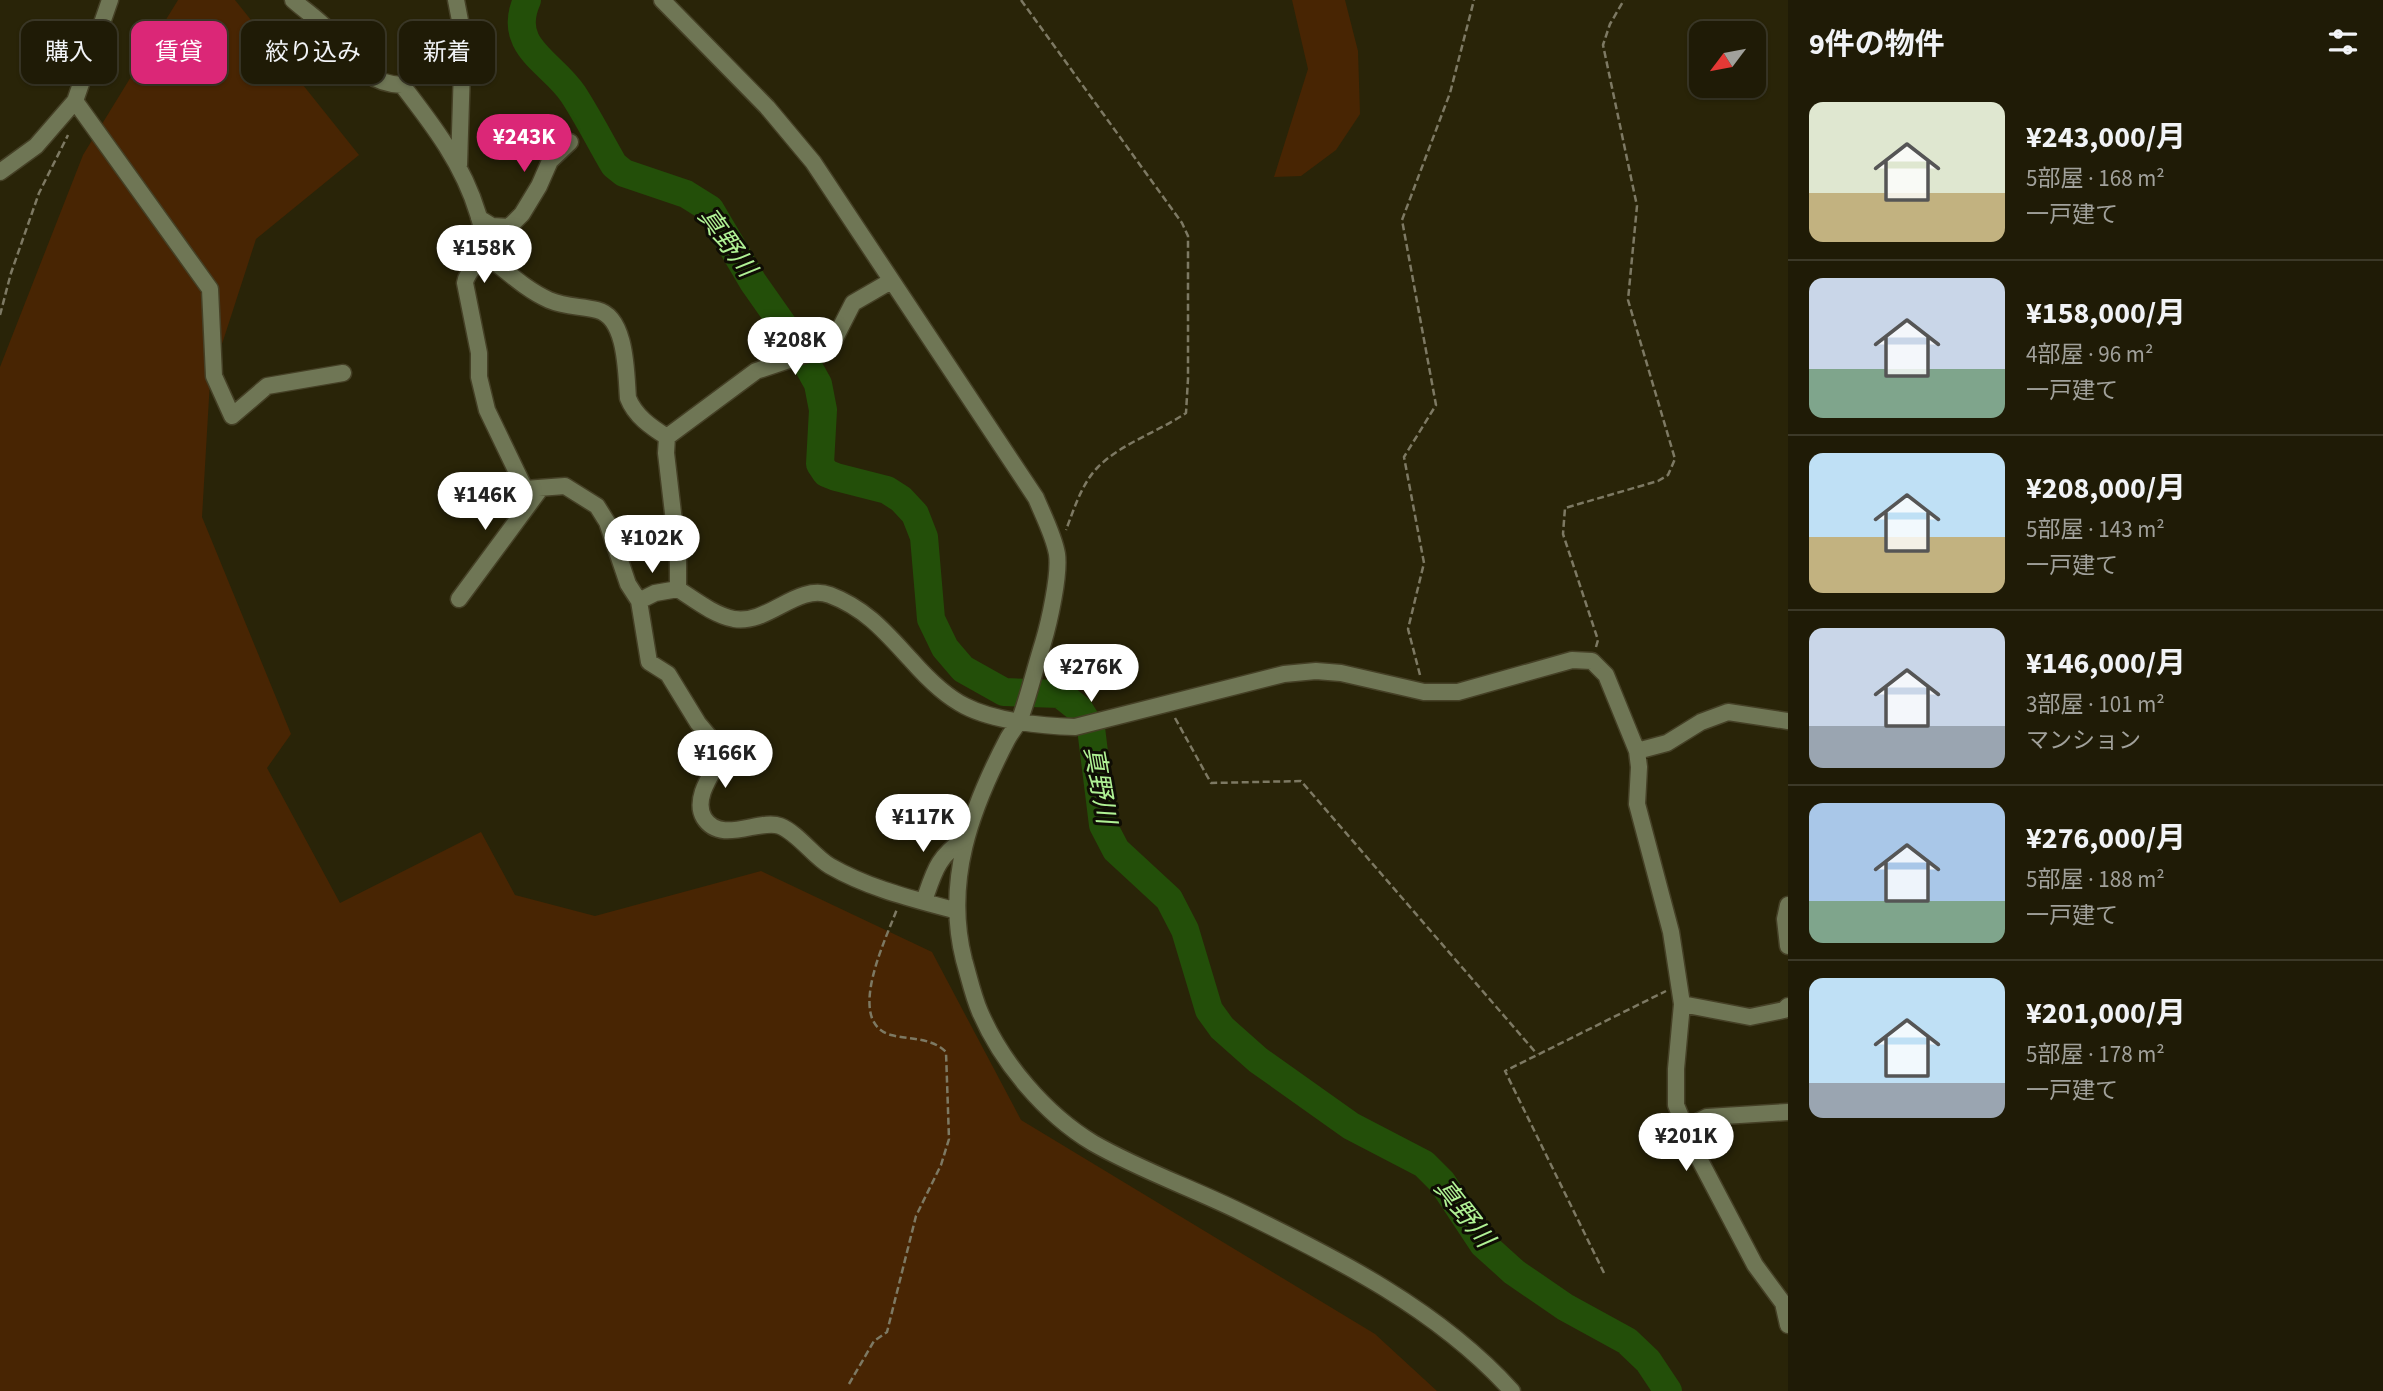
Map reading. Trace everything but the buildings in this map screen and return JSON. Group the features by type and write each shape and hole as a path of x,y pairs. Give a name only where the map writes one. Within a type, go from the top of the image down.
{"street":[{"path":"0,172 36,146 75,101 110,0"},
{"path":"293,0 325,27 364,73 385,84 402,85 459,164 479,218 485,247 468,273 465,283 479,353 478,377 487,410 525,489 565,486 597,506 607,522 628,584 639,601 649,662 668,674 698,723 723,754 703,793 700,806 704,817 712,826 722,829 747,830 767,824 780,826 830,866 876,887 957,911"},
{"path":"456,0 463,36 459,164"},
{"path":"662,0 767,107 813,162 1036,498 1057,555 1051,617 1019,720 1007,740 966,837 960,871 957,911 963,956 979,1010 997,1045 1021,1078 1057,1117 1092,1142 1241,1211 1389,1290 1435,1321 1512,1391"},
{"path":"75,101 210,289 214,376 232,416 267,386 344,373"},
{"path":"479,218 492,226 509,227 522,214 550,161 569,142"},
{"path":"483,253 528,289 547,300 606,313 623,344 631,405 640,417 667,436"},
{"path":"667,436 756,371 831,346 853,303 891,281"},
{"path":"667,436 666,453 678,556 678,589"},
{"path":"459,598 541,488"},
{"path":"639,601 655,593 678,589 713,611 743,620 805,595 831,595 873,618 931,680 956,701 978,712 1041,726 1074,727 1284,674 1315,671 1342,673 1424,692 1458,692 1572,660 1592,662 1606,675 1637,751 1637,804 1671,932 1682,1004 1676,1069 1676,1105 1685,1128 1755,1265 1783,1303 1788,1325"},
{"path":"1637,751 1667,743 1701,722 1728,712 1788,721"},
{"path":"924,901 934,869 946,852 966,837"},
{"path":"1788,905 1785,919 1788,946"},
{"path":"1682,1004 1751,1017 1784,1010 1788,1006"},
{"path":"1685,1128 1707,1117 1788,1112"}],"path":[{"path":"1021,0 1174,212 1188,236 1186,414 1165,428 1130,444 1098,467 1078,498 1057,555"},
{"path":"1424,692 1408,629 1424,563 1404,457 1436,405 1402,220 1450,93 1474,0"},
{"path":"1592,662 1598,640 1563,534 1565,508 1658,481 1668,475 1675,459 1628,300 1637,206 1603,45 1610,23 1624,0"},
{"path":"0,314 11,273 39,193 71,128"},
{"path":"1167,705 1212,783 1301,781 1537,1054"},
{"path":"849,1384 874,1341 887,1332 916,1216 941,1165 949,1139 946,1052 940,1046 921,1039 886,1034 877,1027 870,1015 870,982 902,895"},
{"path":"1604,1273 1505,1071 1678,985"}],"shaded area":[{"path":"178,0 235,0 252,21 241,21 241,84 302,84 359,155 256,239 210,381 202,517 291,734 267,768 340,903 481,832 515,895 595,916 761,871 932,952 1021,1120 1375,1334 1437,1391 0,1391 0,367 83,155 131,77 131,84 227,84 227,21 165,21"},
{"path":"1292,0 1345,0 1358,51 1360,114 1336,150 1301,176 1274,177 1308,69"}],"waterway":[{"name":"真野川","path":"527,0 522,16 522,30 527,42 573,94 614,165 624,173 686,194 710,209 753,282 793,339 818,384 823,410 820,464 826,473 887,490 901,499 915,514 924,537 931,619 945,648 963,669 1004,692 1060,694 1079,709 1091,728 1103,825 1116,850 1169,899 1185,930 1209,1010 1222,1028 1258,1060 1351,1126 1424,1164 1442,1182 1483,1244 1514,1272 1565,1307 1627,1341 1648,1361 1668,1391"}]}
